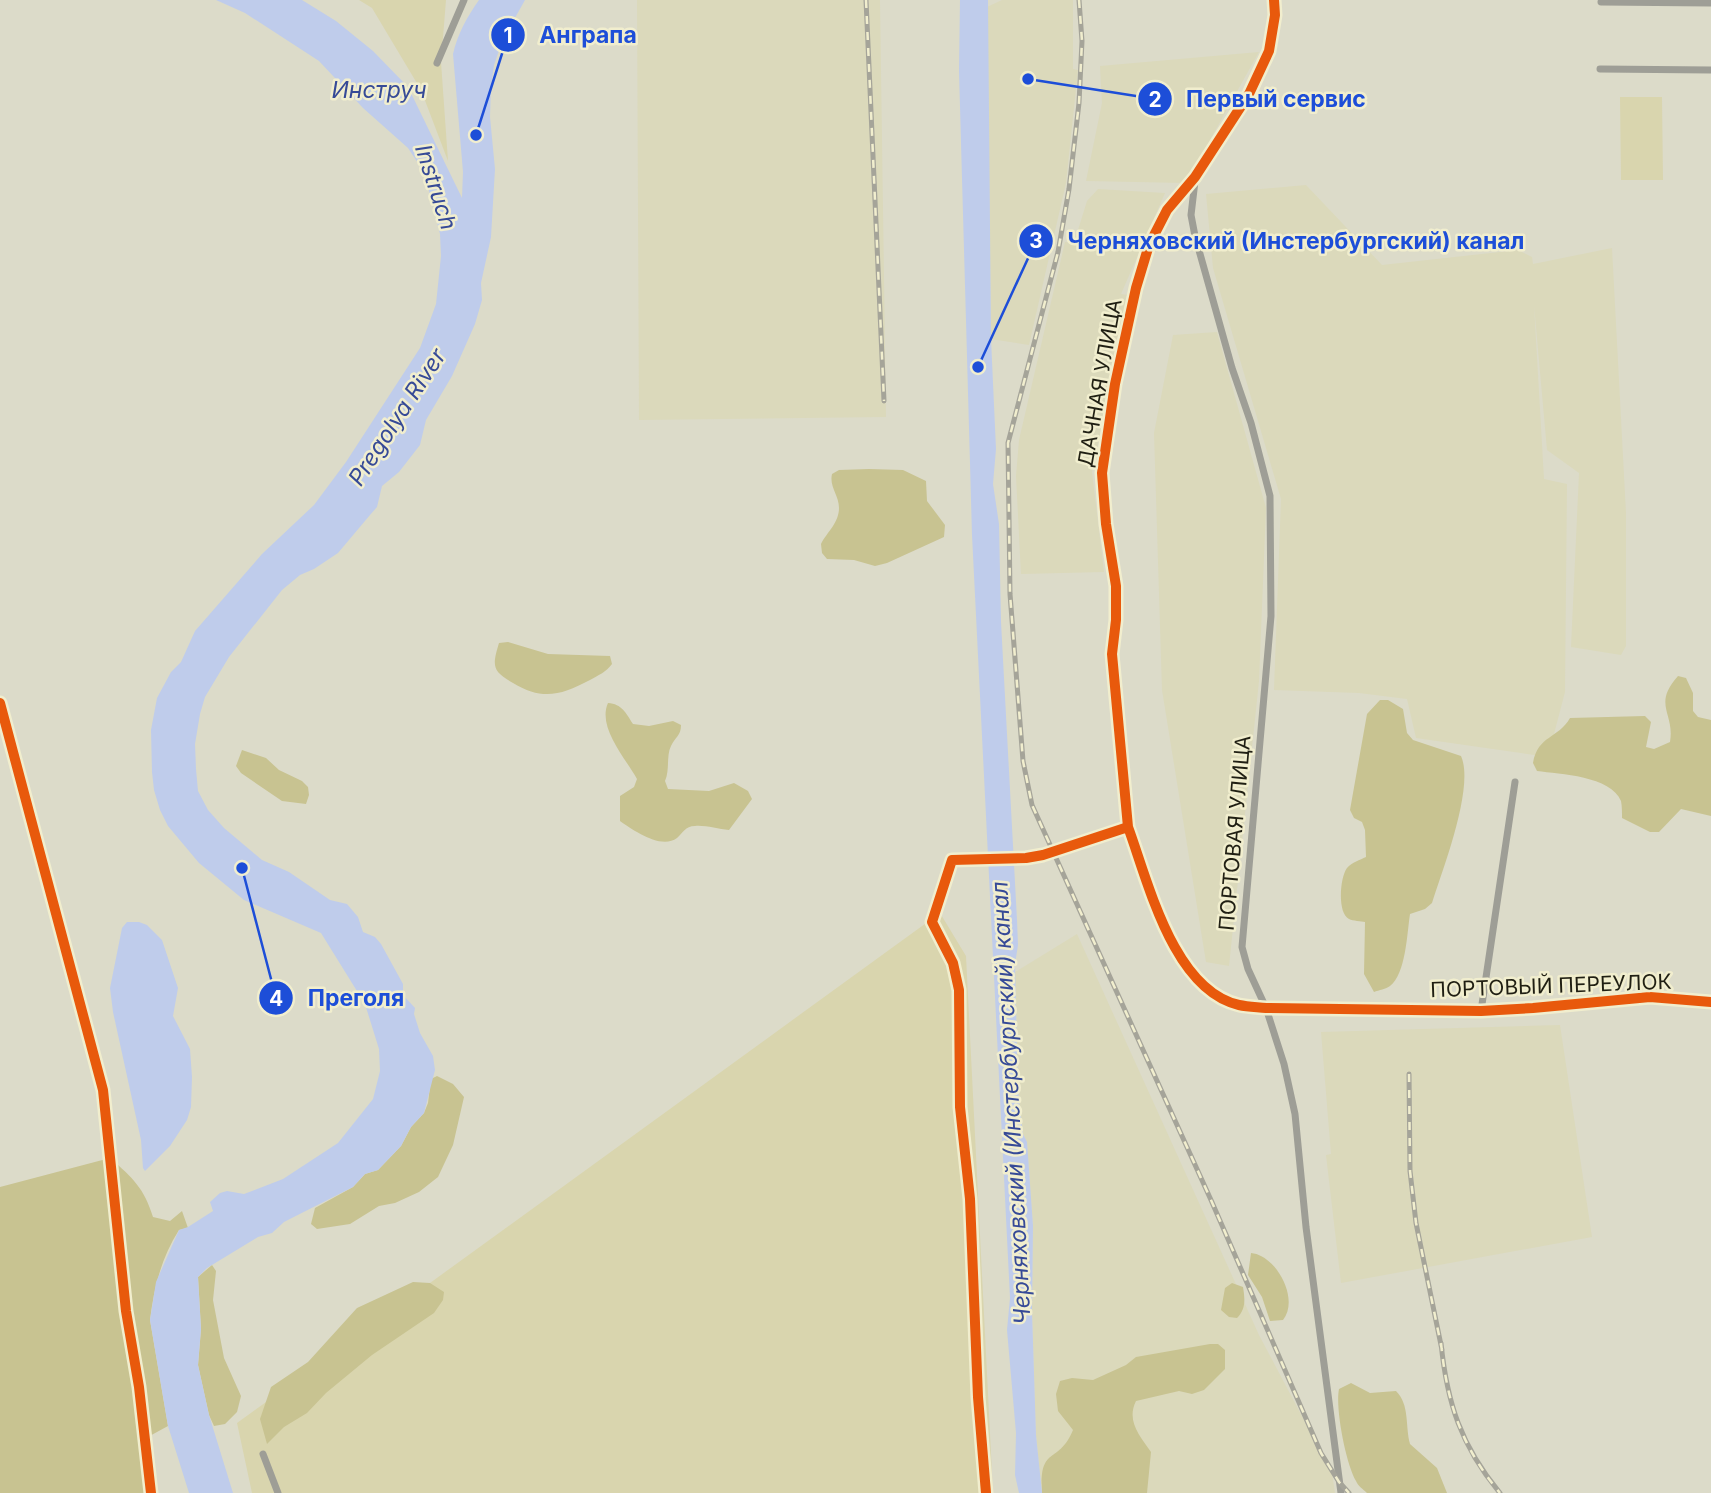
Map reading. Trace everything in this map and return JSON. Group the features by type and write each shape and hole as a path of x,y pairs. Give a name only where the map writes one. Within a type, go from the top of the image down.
{"street":[{"path":"438,63 464,0"},
{"name":"ДАЧНАЯ УЛИЦА","path":"1266,1008 1238,1005 1222,998 1208,989 1182,961 1162,922 1128,827 1112,654 1116,620 1115,586 1102,473 1115,384 1149,245 1167,210 1195,177 1249,94 1269,51 1275,15 1274,0"},
{"path":"1601,2 1711,2"},
{"path":"1600,69 1711,70"},
{"name":"ПОРТОВАЯ УЛИЦА","path":"1195,177 1191,215 1195,236 1270,496 1270,616 1242,947 1284,1064 1295,1114 1306,1227 1341,1493"},
{"path":"0,703 103,1090 126,1311 139,1387 151,1493"},
{"path":"1481,1011 1515,782"},
{"path":"986,1493 978,1397 970,1199 960,1107 959,990 953,963 932,922 952,860 1026,858 1054,853 1128,827"},
{"name":"ПОРТОВЫЙ ПЕРЕУЛОК","path":"1266,1008 1481,1011 1650,997 1711,1002"},
{"path":"263,1454 278,1493"}],"shaded area":[{"path":"359,0 446,0 441,62 448,161 421,90 372,8"},
{"path":"637,0 880,0 886,417 639,420"},
{"path":"1002,0 1073,0 1073,69 1078,70 1066,183 1029,345 991,339 987,7"},
{"path":"1259,52 1186,183 1086,181 1102,103 1100,66"},
{"path":"1620,97 1662,97 1663,180 1621,180"},
{"path":"1306,185 1382,265 1518,250 1532,257 1533,264 1612,248 1626,513 1626,646 1621,655 1571,647 1579,473 1547,450 1534,305 1544,479 1567,484 1565,692 1548,757 1416,738 1407,699 1359,693 1274,690 1281,499 1213,268 1206,194"},
{"path":"1098,189 1165,193 1121,294 1128,295 1127,308 1092,472 1104,572 1021,574 1016,476 1019,440 1065,242 1074,243 1087,201"},
{"path":"1217,332 1266,508 1259,681 1229,966 1206,962 1162,690 1154,433 1173,335"},
{"path":"839,470 903,470 926,481 927,501 945,525 944,537 875,566 854,560 827,559 822,553 821,544 835,523 839,508 832,474"},
{"path":"508,642 548,654 610,656 612,664 580,685 561,692 543,694 524,689 497,671 495,657 499,643"},
{"path":"1678,676 1686,678 1693,693 1693,711 1698,717 1711,720 1711,816 1681,809 1659,832 1650,832 1622,818 1621,801 1607,786 1571,775 1537,771 1533,763 1539,747 1570,718 1645,716 1651,722 1646,747 1654,749 1670,742 1671,732 1665,702 1670,686"},
{"path":"1380,700 1388,700 1403,709 1407,733 1413,740 1461,756 1464,788 1456,829 1432,903 1425,909 1410,914 1405,953 1399,972 1390,986 1374,992 1364,974 1365,922 1351,920 1345,915 1341,895 1347,868 1366,857 1365,830 1362,822 1354,818 1350,810 1367,714"},
{"path":"608,703 620,707 633,724 649,726 673,721 681,725 670,750 665,781 668,789 709,791 734,783 748,791 752,799 729,830 692,826 686,828 677,838 663,842 647,837 620,821 620,796 634,787 637,779 609,732 606,722"},
{"path":"242,750 266,758 279,770 302,781 308,787 306,804 282,801 241,773 236,766"},
{"path":"940,913 966,956 993,1493 252,1493 237,1423"},
{"path":"1077,934 1259,1335 1332,1473 1335,1493 1042,1493 1036,1435 1032,1312 1033,1226 1027,1142 1023,1134 1018,1092 1015,972"},
{"path":"1560,1025 1592,1237 1341,1283 1326,1155 1331,1154 1321,1032"},
{"path":"437,1076 453,1084 464,1097 453,1145 438,1177 419,1192 395,1203 379,1206 350,1224 317,1229 311,1224 315,1208 353,1187 365,1174 378,1170 401,1146 411,1127 424,1113 431,1079"},
{"path":"110,1158 137,1184 153,1217 170,1221 182,1211 188,1228 179,1230 167,1251 156,1285 150,1320 168,1426 146,1438 151,1493 0,1493 0,1187"},
{"path":"1251,1253 1269,1261 1283,1279 1289,1301 1283,1320 1270,1321 1262,1297 1248,1275"},
{"path":"212,1265 216,1271 213,1300 224,1358 241,1396 237,1412 225,1424 214,1426 198,1365 201,1329 198,1277"},
{"path":"413,1282 430,1283 444,1292 443,1300 434,1313 372,1355 326,1393 307,1413 284,1427 267,1444 260,1419 271,1387 308,1362 357,1308"},
{"path":"1232,1283 1243,1287 1244,1291 1243,1307 1237,1318 1229,1317 1221,1310 1225,1288"},
{"path":"1218,1344 1225,1350 1225,1369 1204,1390 1192,1394 1179,1391 1136,1401 1133,1408 1133,1422 1151,1452 1147,1493 1042,1493 1043,1468 1067,1441 1073,1430 1058,1411 1056,1394 1060,1381 1072,1378 1093,1380 1126,1365 1136,1357"},
{"path":"1351,1383 1370,1393 1396,1391 1405,1409 1410,1444 1437,1468 1447,1493 1367,1493 1359,1486 1352,1473 1342,1436 1338,1398 1339,1389"}],"water":[{"path":"216,0 302,0 336,21 373,51 408,87 462,198 463,172 453,54 455,46 463,26 479,0 525,0 503,39 494,65 490,117 495,169 491,237 481,283 482,300 475,324 452,376 426,420 420,445 399,472 382,486 377,507 338,553 300,575 282,590 229,657 205,697 200,714 195,744 196,769 198,791 208,810 224,828 262,860 289,872 330,900 347,904 358,917 363,932 375,937 381,944 403,984 403,995 415,1008 414,1014 420,1033 433,1056 435,1070 424,1113 411,1127 401,1146 378,1170 365,1174 353,1187 284,1222 272,1233 258,1237 207,1268 198,1277 201,1329 198,1365 209,1415 233,1493 189,1493 168,1426 150,1320 156,1282 179,1230 213,1211 210,1202 220,1193 227,1191 244,1194 283,1179 338,1143 373,1099 380,1071 379,1049 365,1004 321,933 244,900 199,863 168,826 154,790 152,772 151,730 157,698 171,672 181,662 195,631 262,554 314,505 346,462 420,348 436,304 441,256 440,234 427,183 422,169 408,148 363,108 319,61 245,13"},
{"path":"960,0 988,0 991,339 996,449 993,484 999,524 1001,622 1017,920 1018,945 1015,964 1018,1092 1023,1134 1027,1142 1033,1226 1032,1312 1036,1435 1042,1493 1019,1493 1015,1475 1016,1433 1007,1330 1010,1298 972,535 959,71"},
{"path":"127,922 147,925 162,940 178,988 173,1016 190,1049 191,1107 187,1120 170,1146 145,1171 110,988 122,928"}],"railway":[{"path":"866,0 884,401"},
{"path":"1079,0 1082,41 1079,103 1069,189 1058,252 1008,443 1010,594 1023,761 1032,805 1211,1200 1321,1453 1349,1493"},
{"path":"1409,1074 1410,1171 1416,1223 1442,1350"},
{"path":"1441,1343 1447,1385 1458,1423 1475,1458 1500,1493"}],"cycle path":[{"path":"986,1493 978,1397 970,1199 960,1107 959,990 953,963 932,922 952,860 1043,855 1128,827 1112,654 1116,586 1106,524 1102,473 1115,384 1136,288 1149,245 1167,210 1195,177 1249,94 1269,51 1275,15 1274,0"},
{"path":"0,703 103,1090 126,1311 139,1387 151,1493"},
{"path":"1128,827 1166,931 1180,956 1197,978 1216,995 1239,1005 1266,1008 1481,1011 1650,997 1711,1002"}],"place":[{"name":"Первый сервис","path":"1028,79"},
{"name":"Анграпа","path":"476,135"},
{"name":"Черняховский (Инстербургский) канал","path":"978,367"},
{"name":"Преголя","path":"242,868"}],"water label":[{"name":"Инструч","path":"379,90"},
{"name":"Instruch","path":"436,187"},
{"name":"Pregolya River","path":"397,417"}]}
